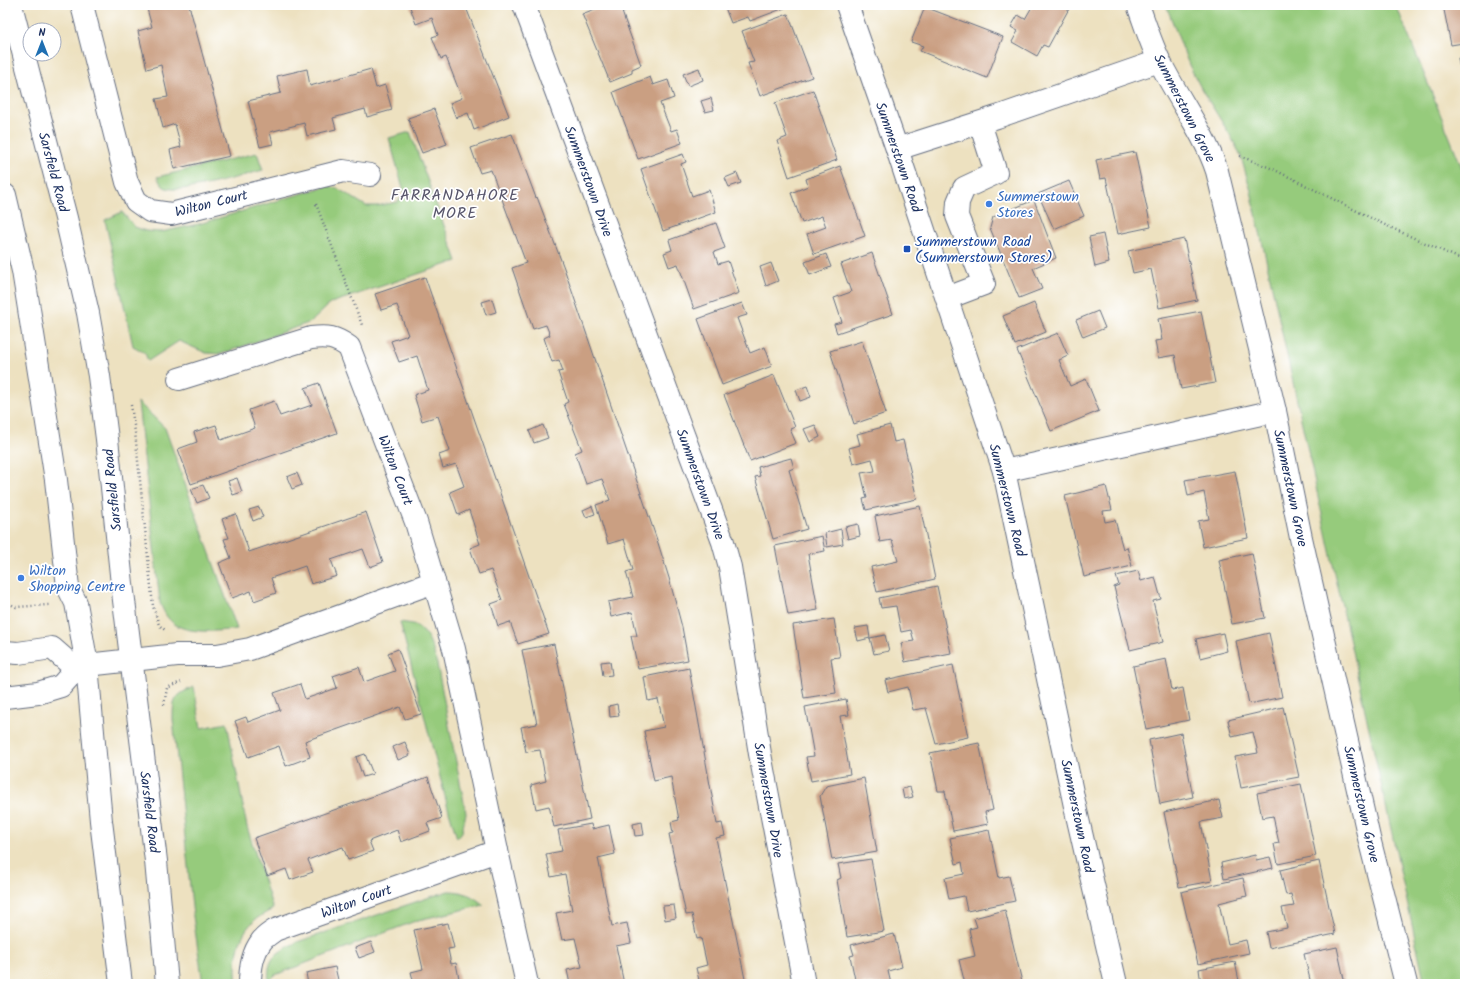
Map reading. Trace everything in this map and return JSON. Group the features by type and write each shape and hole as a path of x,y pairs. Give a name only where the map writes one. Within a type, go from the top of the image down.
{"street":[{"name":"Sarsfield Road","path":"11,5 66,218 88,313 99,376 131,661 156,861 167,984"},
{"name":"Wilton Court","path":"82,5 127,182 136,201 150,211 171,214 343,171 370,175"},
{"name":"Summerstown Drive","path":"524,5 723,542 730,567 760,754 804,984"},
{"name":"Summerstown Road","path":"847,5 897,149 1004,471 1074,804 1116,984"},
{"name":"Summerstown Grove","path":"1138,5 1159,61 1212,156 1229,216 1275,411 1301,538 1369,838 1406,984"},
{"path":"897,149 980,123 1159,61"},
{"path":"947,298 984,284 957,216 958,202 964,188 996,173 980,123"},
{"path":"5,195 26,287 56,480 68,587 76,603 81,667 120,984"},
{"name":"Wilton Court","path":"179,379 311,338 326,336 338,339 349,346 416,522 454,649 527,984"},
{"path":"1004,471 1275,411"},
{"path":"5,697 38,693 61,686 81,667 177,655 217,655 250,649 434,582"},
{"path":"5,652 18,653 52,648 81,667"},
{"name":"Wilton Court","path":"250,984 250,972 253,956 261,941 276,930 497,851"}],"path":[{"path":"1212,156 1231,153 1273,169 1383,224 1465,262"},
{"path":"130,401 135,432 153,606 159,625 167,632"},
{"path":"5,601 16,607 76,603"},
{"path":"164,707 167,688 186,681"}],"green space":[{"path":"1166,5 1396,5 1465,175 1465,984 1425,984 1251,191 1240,154 1189,65"},
{"path":"410,132 457,261 331,303 311,322 221,354 206,353 179,341 148,361 145,353 133,346 105,220 122,212 135,227 146,231 161,232 199,224 327,186 337,188 366,206 377,206 397,202 405,195 389,138"},
{"path":"257,153 263,170 212,184 183,189 172,189 164,187 157,177"},
{"path":"138,402 165,428 237,629 203,631 186,629 172,622 161,606"},
{"path":"400,622 413,624 423,631 430,641 434,652 466,813 462,832 457,838 448,808"},
{"path":"194,687 201,728 227,723 247,827 273,909 254,921 243,936 236,960 237,984 203,984 193,916 173,719 176,698 183,692"},
{"path":"448,891 467,894 484,905 418,920 275,975 269,981 269,966 275,956 279,952 297,942"}],"building":[{"path":"146,5 189,5 230,156 174,169 170,150 181,147 175,124 163,128 156,99 168,97 161,65 147,69 138,31 152,27"},
{"path":"414,5 465,5 509,116 474,130 468,113 456,118 450,103 462,98 446,57 441,59 432,37 438,35 432,18 416,24 410,7"},
{"path":"605,5 631,5 632,8 622,12 641,65 632,69 632,73 610,82 582,14"},
{"path":"724,5 787,5 787,7 750,21 748,17 731,23"},
{"path":"1033,5 1071,5 1048,47 1043,45 1037,56 1012,42 1018,31 1011,27 1018,15 1025,19"},
{"path":"1443,5 1465,5 1465,47 1463,43 1451,45"},
{"path":"925,7 1003,37 987,78 920,51 923,46 911,42"},
{"path":"788,14 812,77 760,96 748,63 754,62 742,31"},
{"path":"1465,57 1465,92 1464,92 1458,58"},
{"path":"699,68 703,80 688,86 683,74"},
{"path":"307,69 310,86 371,69 376,88 385,85 392,110 367,117 365,109 333,118 336,129 307,136 304,123 270,132 273,144 260,147 248,101 281,93 277,76"},
{"path":"650,77 653,85 668,80 674,98 660,103 671,131 677,129 682,143 638,159 613,92"},
{"path":"813,90 837,160 789,177 777,141 787,137 775,103"},
{"path":"711,98 714,110 705,112 701,101"},
{"path":"434,109 447,144 422,153 408,118"},
{"path":"512,134 564,268 658,543 682,627 688,660 638,669 631,636 637,636 632,612 611,617 608,602 633,597 626,572 633,570 624,539 608,544 596,505 610,500 602,479 586,484 575,453 582,450 564,404 568,402 558,372 563,371 559,360 552,362 544,338 550,335 546,325 533,329 512,268 526,263 491,170 480,173 471,148"},
{"path":"1135,152 1151,227 1118,234 1106,178 1100,179 1096,160"},
{"path":"683,154 686,162 681,164 692,196 709,190 716,212 663,231 641,169"},
{"path":"840,166 865,236 814,254 807,234 826,227 822,216 802,223 791,193 808,186 806,179"},
{"path":"737,173 741,183 729,187 725,178"},
{"path":"1069,181 1084,216 1054,229 1038,194"},
{"path":"1034,200 1056,258 1033,268 1042,289 1019,298 990,228 993,217"},
{"path":"716,223 725,248 714,252 718,264 728,261 739,293 694,309 678,264 669,267 664,253 672,250 669,240"},
{"path":"1103,234 1109,263 1095,267 1089,237"},
{"path":"1184,239 1197,300 1159,308 1151,269 1133,273 1128,251"},
{"path":"872,253 893,314 837,333 834,324 842,322 834,298 851,292 841,264"},
{"path":"826,254 831,267 810,275 805,262"},
{"path":"771,263 778,281 766,286 760,267"},
{"path":"425,277 549,634 518,644 510,622 498,626 491,604 502,600 491,570 479,574 470,548 480,544 469,510 458,515 450,492 464,486 456,464 443,468 439,455 450,451 438,416 422,421 414,395 428,390 417,356 399,362 391,341 408,335 397,305 381,310 375,294"},
{"path":"492,299 496,312 486,315 482,302"},
{"path":"742,303 747,315 737,318 750,353 765,347 772,366 722,385 698,319"},
{"path":"1034,303 1046,332 1015,345 1003,316"},
{"path":"1098,311 1105,328 1083,337 1076,320"},
{"path":"1201,311 1215,383 1181,389 1175,355 1158,358 1155,341 1162,340 1158,319"},
{"path":"1058,333 1068,356 1059,360 1070,386 1086,379 1099,411 1051,431 1017,350"},
{"path":"862,341 886,413 854,424 830,351"},
{"path":"774,375 795,427 790,429 796,443 750,461 724,395"},
{"path":"319,383 337,433 191,484 178,449 197,442 194,432 216,425 221,440 255,428 249,410 274,401 280,416 312,405 305,388"},
{"path":"807,386 811,397 800,401 796,390"},
{"path":"543,425 548,438 534,443 529,431"},
{"path":"815,425 820,437 810,442 804,429"},
{"path":"890,425 894,442 903,440 917,499 866,510 863,499 867,498 861,473 875,471 872,459 853,464 849,448 860,445 857,434"},
{"path":"791,458 794,468 789,470 807,529 773,539 755,477 760,476 758,467"},
{"path":"1235,471 1248,538 1203,547 1198,521 1209,519 1204,492 1188,496 1185,480"},
{"path":"297,473 302,485 292,489 287,477"},
{"path":"237,478 242,492 233,495 228,481"},
{"path":"203,485 209,498 197,503 191,489"},
{"path":"1106,486 1112,510 1103,511 1105,522 1115,520 1123,549 1127,547 1132,566 1084,577 1065,496"},
{"path":"592,506 595,514 586,517 583,510"},
{"path":"920,506 935,579 877,592 871,567 898,561 892,540 880,542 875,516"},
{"path":"259,507 263,517 253,521 249,510"},
{"path":"366,512 383,562 370,567 363,549 331,560 337,576 311,584 305,566 271,578 276,593 254,601 251,591 232,598 219,563 231,558 224,539 229,538 222,519 236,514 249,552"},
{"path":"858,524 860,536 848,539 845,527"},
{"path":"841,529 843,544 827,547 825,533"},
{"path":"822,536 825,551 808,554 818,610 788,615 775,546"},
{"path":"1252,553 1265,618 1232,624 1219,560"},
{"path":"1138,571 1141,581 1155,577 1161,599 1153,601 1163,642 1130,650 1114,587 1119,585 1116,576"},
{"path":"937,586 951,653 905,662 901,643 914,641 911,630 901,632 896,606 881,608 879,598"},
{"path":"834,619 840,657 831,658 836,693 804,698 793,625"},
{"path":"868,626 870,638 858,641 855,628"},
{"path":"1223,633 1227,651 1200,658 1196,639"},
{"path":"1269,633 1282,697 1249,704 1236,641"},
{"path":"885,635 889,651 874,654 870,638"},
{"path":"554,644 590,819 554,827 549,806 536,809 531,785 546,781 540,750 526,752 521,727 537,724 522,650"},
{"path":"398,649 421,714 405,719 400,707 305,741 310,757 286,766 279,746 248,757 235,721 246,717 248,722 280,710 274,693 300,684 305,699 337,688 333,676 359,667 364,682 395,671 388,653"},
{"path":"1166,659 1172,690 1183,688 1189,720 1146,729 1133,666"},
{"path":"610,661 612,675 603,676 601,662"},
{"path":"953,665 968,737 936,744 926,708 913,710 908,687 888,692 885,680"},
{"path":"689,668 717,824 722,823 725,836 716,838 746,984 700,984 696,968 707,965 701,938 697,939 692,914 686,915 669,834 673,833 671,822 679,820 671,777 654,781 644,731 664,727 658,699 648,701 644,677"},
{"path":"846,699 849,715 840,716 850,774 811,781 806,757 814,756 805,707"},
{"path":"617,704 619,716 610,717 609,706"},
{"path":"1283,707 1299,777 1241,788 1235,757 1258,753 1253,732 1232,737 1228,720"},
{"path":"1181,733 1193,797 1160,804 1149,740"},
{"path":"405,742 410,755 398,760 393,747"},
{"path":"979,743 993,810 985,812 988,824 953,831 945,791 938,791 930,753"},
{"path":"365,754 373,774 363,777 356,757"},
{"path":"428,777 442,818 427,823 430,831 401,842 397,830 369,841 373,851 348,860 343,847 328,852 308,860 313,872 290,880 286,869 267,876 254,838"},
{"path":"864,778 877,852 832,860 820,796 826,786"},
{"path":"1301,784 1316,856 1278,864 1274,844 1279,843 1273,816 1262,818 1257,793"},
{"path":"910,787 913,797 904,799 902,789"},
{"path":"1219,800 1223,818 1201,822 1212,881 1179,887 1164,812"},
{"path":"642,822 644,835 635,836 633,824"},
{"path":"591,824 592,829 609,825 615,854 598,858 612,926 627,923 631,943 616,946 624,984 570,984 567,970 582,967 575,938 562,940 556,913 572,910 565,874 551,877 546,854 562,851 558,830"},
{"path":"989,830 999,878 1009,876 1015,901 967,911 964,896 949,899 945,878 964,874 962,862 956,864 950,838"},
{"path":"1255,855 1256,860 1270,857 1273,868 1224,879 1221,863"},
{"path":"871,859 884,931 847,937 837,880 841,878 838,864"},
{"path":"1319,861 1335,934 1269,948 1266,932 1287,928 1282,908 1294,906 1291,894 1286,895 1280,870"},
{"path":"1243,878 1247,896 1219,903 1228,944 1246,940 1249,953 1198,964 1181,892"},
{"path":"674,905 676,918 665,920 663,906"},
{"path":"1005,910 1022,982 1015,984 965,984 959,960 975,956 969,929 977,927 974,918"},
{"path":"448,923 454,948 448,949 451,964 456,963 460,984 414,984 411,972 423,969 414,930"},
{"path":"894,934 902,967 888,971 891,984 856,984 850,956 854,955 851,945"},
{"path":"371,942 375,952 359,958 355,948"},
{"path":"1337,947 1345,984 1311,984 1304,954"},
{"path":"1235,962 1239,981 1245,981 1245,984 1201,984 1199,969"},
{"path":"335,967 339,984 308,984 306,973"}],"place":[{"name":"Summerstown Stores","path":"989,204"},
{"name":"Summerstown Road (Summerstown Stores)","path":"907,249"},
{"name":"Wilton Shopping Centre","path":"21,578"}],"district":[{"name":"FARRANDAHORE MORE","path":"455,203"}]}
